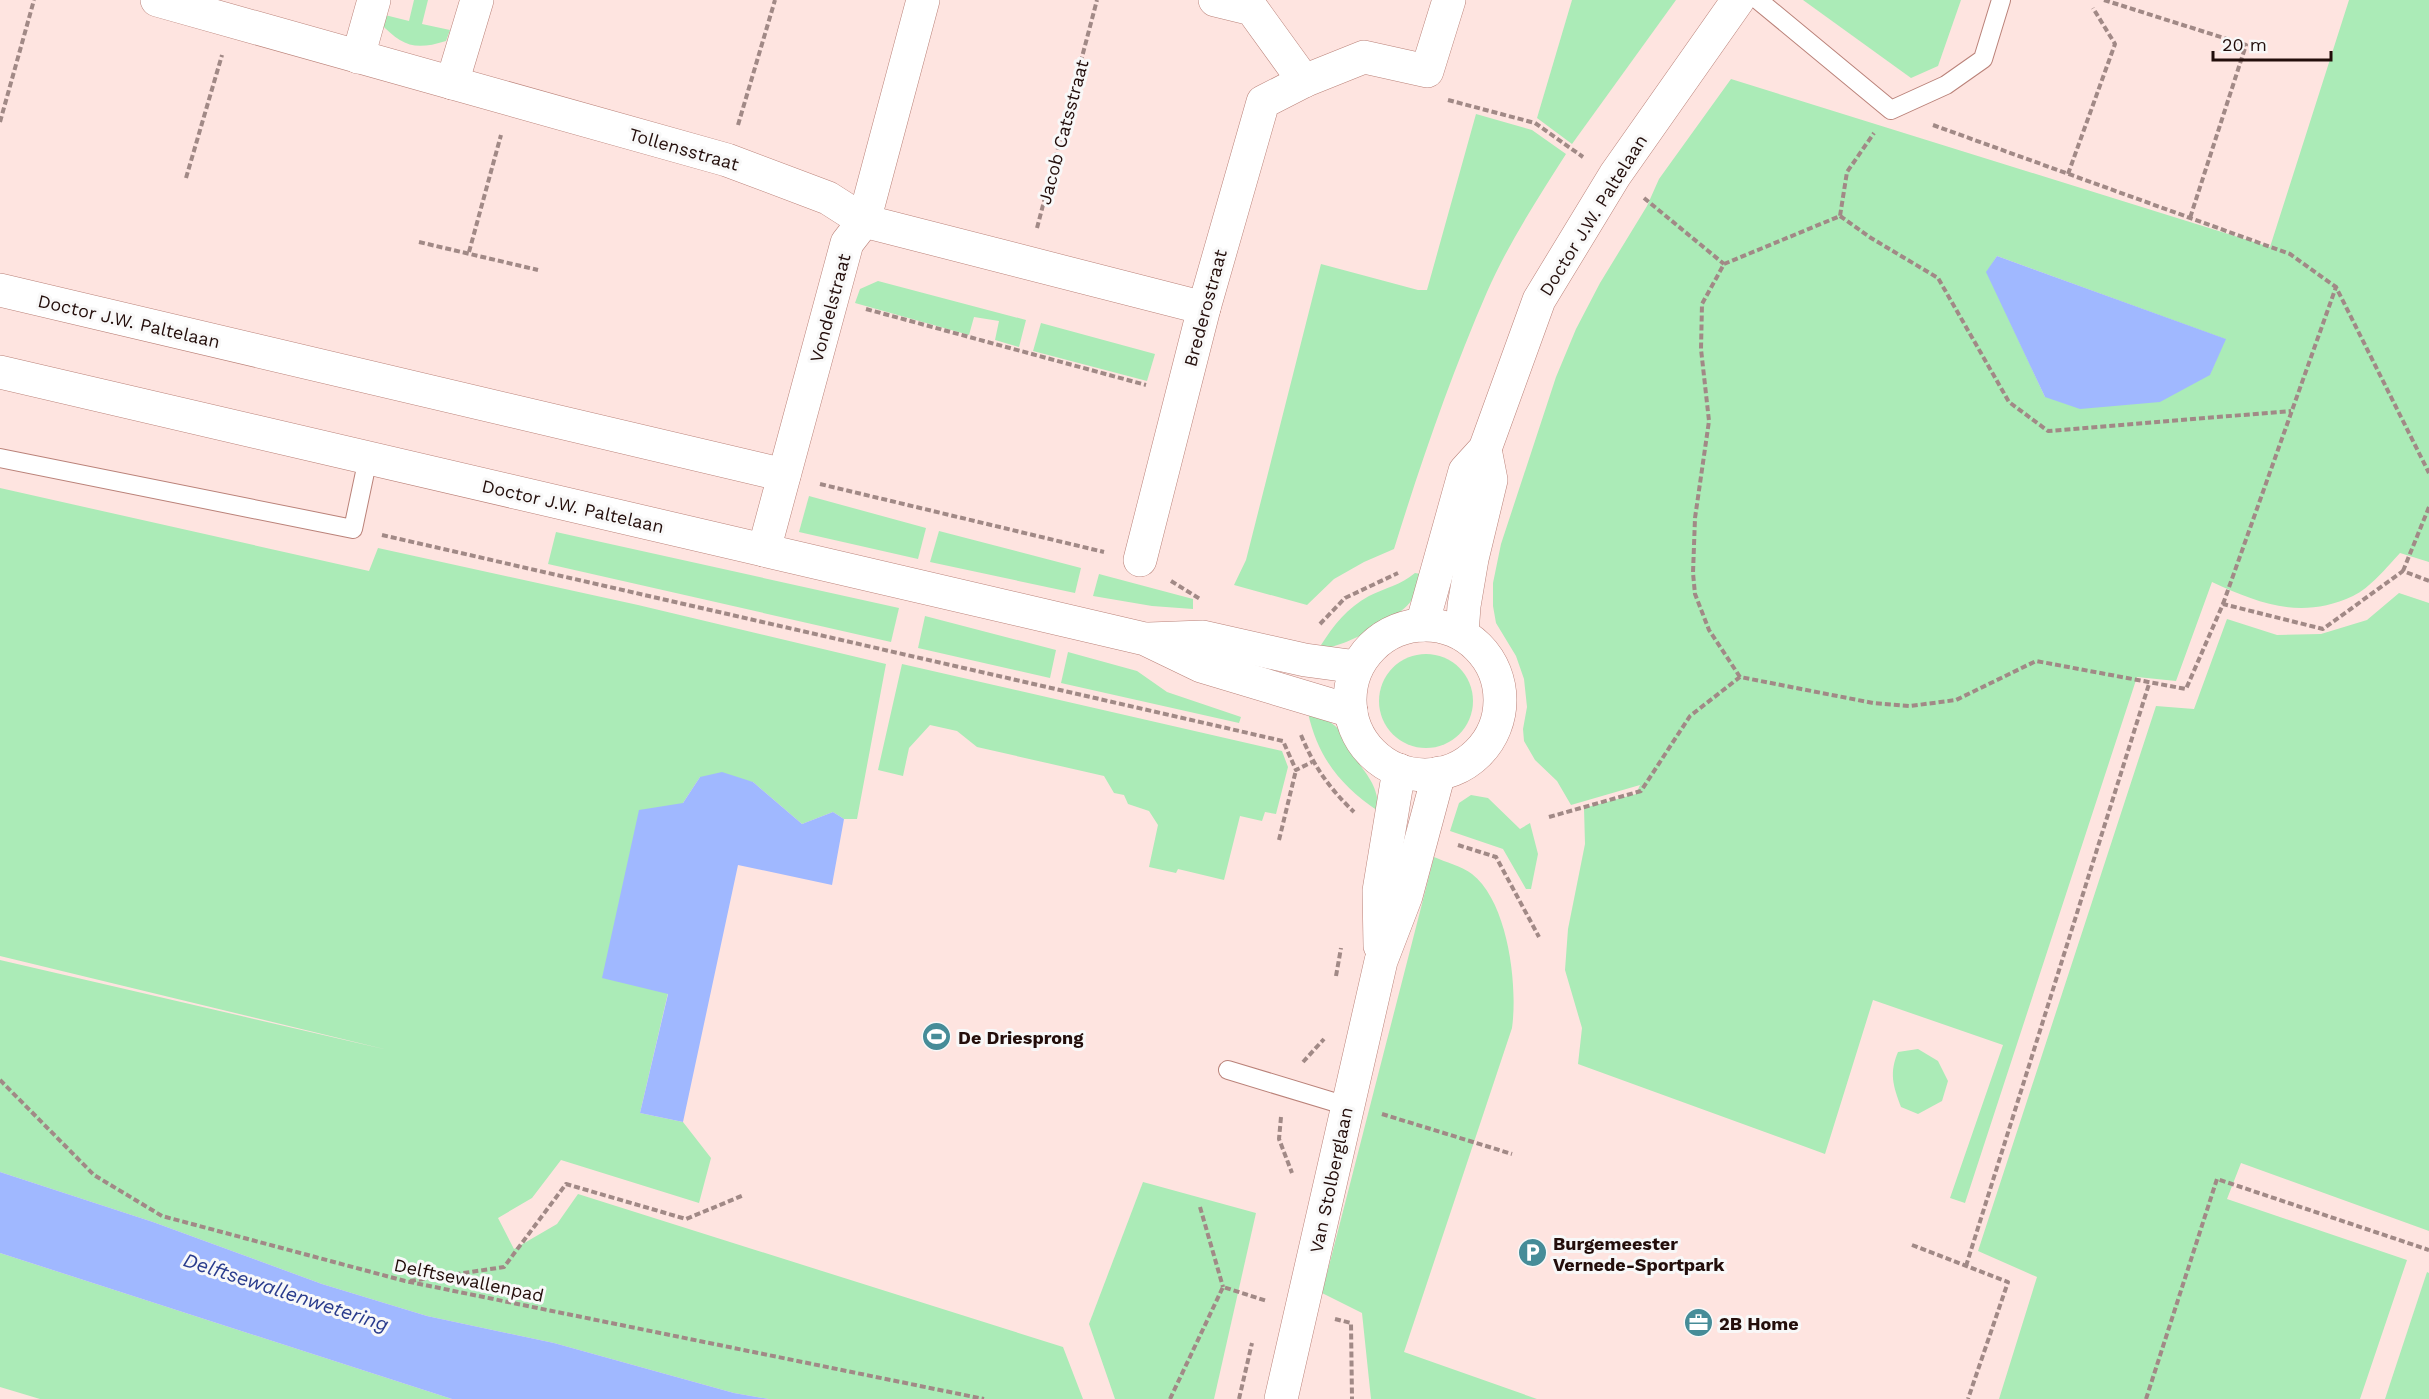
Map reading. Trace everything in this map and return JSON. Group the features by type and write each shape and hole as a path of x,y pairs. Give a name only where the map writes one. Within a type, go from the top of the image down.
{"street":[{"name":"Tollensstraat","path":"158,0 727,160 828,198 864,221 1204,309"},
{"path":"358,57 374,0"},
{"path":"452,83 477,0"},
{"name":"Vondelstraat","path":"764,550 847,243 864,221 923,0"},
{"path":"1215,0 1252,9 1304,81"},
{"name":"Brederostraat","path":"1140,560 1204,309 1263,102 1304,81 1364,57 1427,71 1449,0"},
{"name":"Doctor J.W. Paltelaan","path":"1422,625 1465,471 1485,449 1539,300 1615,175 1738,0"},
{"name":"Doctor J.W. Paltelaan","path":"0,290 784,475"},
{"name":"Doctor J.W. Paltelaan","path":"0,372 1145,639 1201,666 1351,711"},
{"path":"1462,634 1472,559 1491,480 1485,449"},
{"path":"1436,625 1462,634 1476,645 1490,665 1499,688 1500,705 1490,737 1480,751 1457,767 1439,773 1419,774 1399,770 1367,747 1360,736 1351,711 1351,689 1357,667 1373,646 1384,637 1408,626 1436,625"},
{"name":"Doctor J.W. Paltelaan","path":"1145,639 1203,637 1305,660 1357,667"},
{"name":"Van Stolberglaan","path":"1381,961 1379,891 1399,770"},
{"name":"Van Stolberglaan","path":"1281,1399 1381,961 1406,896 1439,773"}],"lane":[{"path":"1758,0 1891,110 1946,85 1983,59 2001,0"},
{"path":"0,458 353,529 368,458"},
{"path":"1228,1070 1347,1106"}],"path":[{"path":"0,122 34,0"},
{"path":"727,160 775,0"},
{"name":"Jacob Catsstraat","path":"1028,264 1097,0"},
{"path":"2104,0 2246,45 2190,218"},
{"path":"2068,174 2115,44 2093,8"},
{"path":"186,178 232,21"},
{"path":"469,252 511,100"},
{"path":"1840,216 1847,172 1891,110 2290,254 2336,287 2429,473"},
{"path":"1840,216 1871,238 1938,278 2009,402 2049,431 2292,411"},
{"path":"1840,216 1724,264 1702,303 1701,349 1709,421 1695,518 1693,573 1695,594 1709,630 1740,677 1873,703 1910,706 1956,700 2036,661 2149,684 2186,689 2223,604 2336,287"},
{"path":"419,242 538,270"},
{"path":"833,300 1181,395"},
{"path":"784,475 1140,560 1208,605"},
{"path":"2223,604 2323,629 2403,571 2429,507"},
{"path":"353,529 1283,741 1296,770 1279,840"},
{"path":"2403,571 2429,581"},
{"path":"1549,817 1641,791 1690,716 1740,677"},
{"path":"1966,1266 2149,684"},
{"path":"1296,770 1312,762"},
{"path":"1354,813 1391,825"},
{"path":"1421,834 1496,857 1539,937"},
{"name":"Delftsewallenpad","path":"0,1080 93,1176 162,1216 405,1281 984,1399"},
{"path":"1405,1119 1512,1154"},
{"path":"2146,1399 2217,1179 2429,1250"},
{"path":"405,1281 504,1268 567,1184 686,1219 744,1195"},
{"path":"1170,1399 1223,1287 1200,1207"},
{"path":"1912,1245 2008,1282 1968,1399"},
{"path":"1223,1287 1351,1323 1352,1399"}],"green space":[{"path":"414,0 428,0 422,24 450,30 446,41 425,46 409,44 395,36 379,22 381,14 409,21"},
{"path":"1572,0 1676,0 1572,144 1537,118"},
{"path":"1803,0 1961,0 1938,66 1911,78"},
{"path":"2349,0 2429,0 2429,562 2400,553 2366,588 2353,596 2316,607 2298,608 2264,602 2212,582 2176,681 2137,677 1965,1203 1950,1198 2003,1045 1873,1000 1825,1154 1578,1064 1582,1028 1565,970 1568,929 1585,844 1584,808 1636,794 1640,785 1571,805 1557,781 1535,760 1524,741 1523,729 1527,707 1524,679 1516,656 1496,623 1493,583 1501,544 1556,377 1576,329 1600,283 1647,206 1659,179 1731,79 2270,247","holes":["1997,256 2225,339 2210,374 2045,397 1987,272"]},
{"path":"1476,114 1532,130 1566,154 1534,204 1487,292 1437,419 1394,549 1334,579 1307,605 1234,585 1246,560 1321,264 1418,290 1427,290"},
{"path":"878,281 1026,320 1019,347 995,340 999,321 974,317 969,335 855,303 860,289"},
{"path":"1041,323 1155,354 1147,381 1033,351"},
{"path":"0,488 369,571 378,548 638,605 886,664 857,819 844,819 833,812 802,824 753,782 700,777 683,803 668,993 640,1113 683,1122 711,1158 699,1203 561,1160 532,1198 498,1218 514,1249 557,1224 578,1194 1063,1347 1083,1399 769,1399 734,1393 554,1343 427,1316 322,1284 153,1222 0,1172 0,960 388,1050 0,956"},
{"path":"809,496 926,528 918,559 799,532"},
{"path":"939,531 1081,568 1075,593 930,562"},
{"path":"556,532 899,608 891,642 548,564"},
{"path":"1415,573 1421,574 1413,598 1405,608 1356,638 1322,648 1321,645 1331,631 1354,606"},
{"path":"1099,574 1193,599 1193,609 1152,606 1093,596"},
{"path":"2399,593 2429,603 2429,1231 2241,1163 2227,1199 2407,1260 2360,1399 1999,1399 2037,1277 1978,1251 2156,706 2194,709 2227,619 2277,635 2321,634 2367,620"},
{"path":"925,616 1056,650 1050,678 918,648"},
{"path":"1068,652 1137,671 1167,692 1241,717 1239,723 1061,683"},
{"path":"1426,654 1444,657 1459,668 1470,683 1473,701 1470,719 1459,734 1444,745 1426,748 1408,745 1393,734 1382,719 1379,701 1382,683 1393,668 1408,657"},
{"path":"902,664 1282,751 1288,767 1276,814 1265,812 1262,821 1240,816 1224,880 1178,869 1176,873 1149,867 1158,825 1149,811 1128,804 1124,795 1114,793 1104,776 977,747 957,731 930,725 909,748 903,776 878,770"},
{"path":"1308,713 1328,721 1340,731 1374,786 1378,811 1342,781 1333,770 1318,744"},
{"path":"1471,795 1488,798 1520,829 1530,823 1538,854 1531,889 1526,889 1503,849 1450,831 1459,803"},
{"path":"1434,857 1472,874 1484,887 1494,904 1508,945 1513,990 1512,1028 1404,1352 1537,1399 1371,1399 1362,1313 1322,1293"},
{"path":"1918,1049 1938,1061 1948,1081 1942,1101 1918,1114 1901,1107 1894,1086 1893,1073 1898,1052"},
{"path":"1143,1182 1256,1213 1214,1399 1115,1399 1089,1324"},
{"path":"0,1253 452,1399 40,1399 0,1387"},
{"path":"2427,1272 2429,1273 2429,1399 2385,1399"}],"water":[{"path":"1997,256 2226,339 2210,375 2160,402 2080,409 2045,397 1986,272"},
{"path":"722,772 753,782 802,824 833,812 844,819 832,885 738,865 683,1122 640,1113 668,994 602,978 639,810 683,803 700,777"},
{"name":"Delftsewallenwetering","path":"0,1172 153,1222 322,1284 427,1316 554,1343 734,1393 769,1399 452,1399 0,1253"}],"place":[{"name":"De Driesprong","path":"937,1037"},
{"name":"Burgemeester Vernede-Sportpark","path":"1532,1253"},
{"name":"2B Home","path":"1698,1323"}]}
